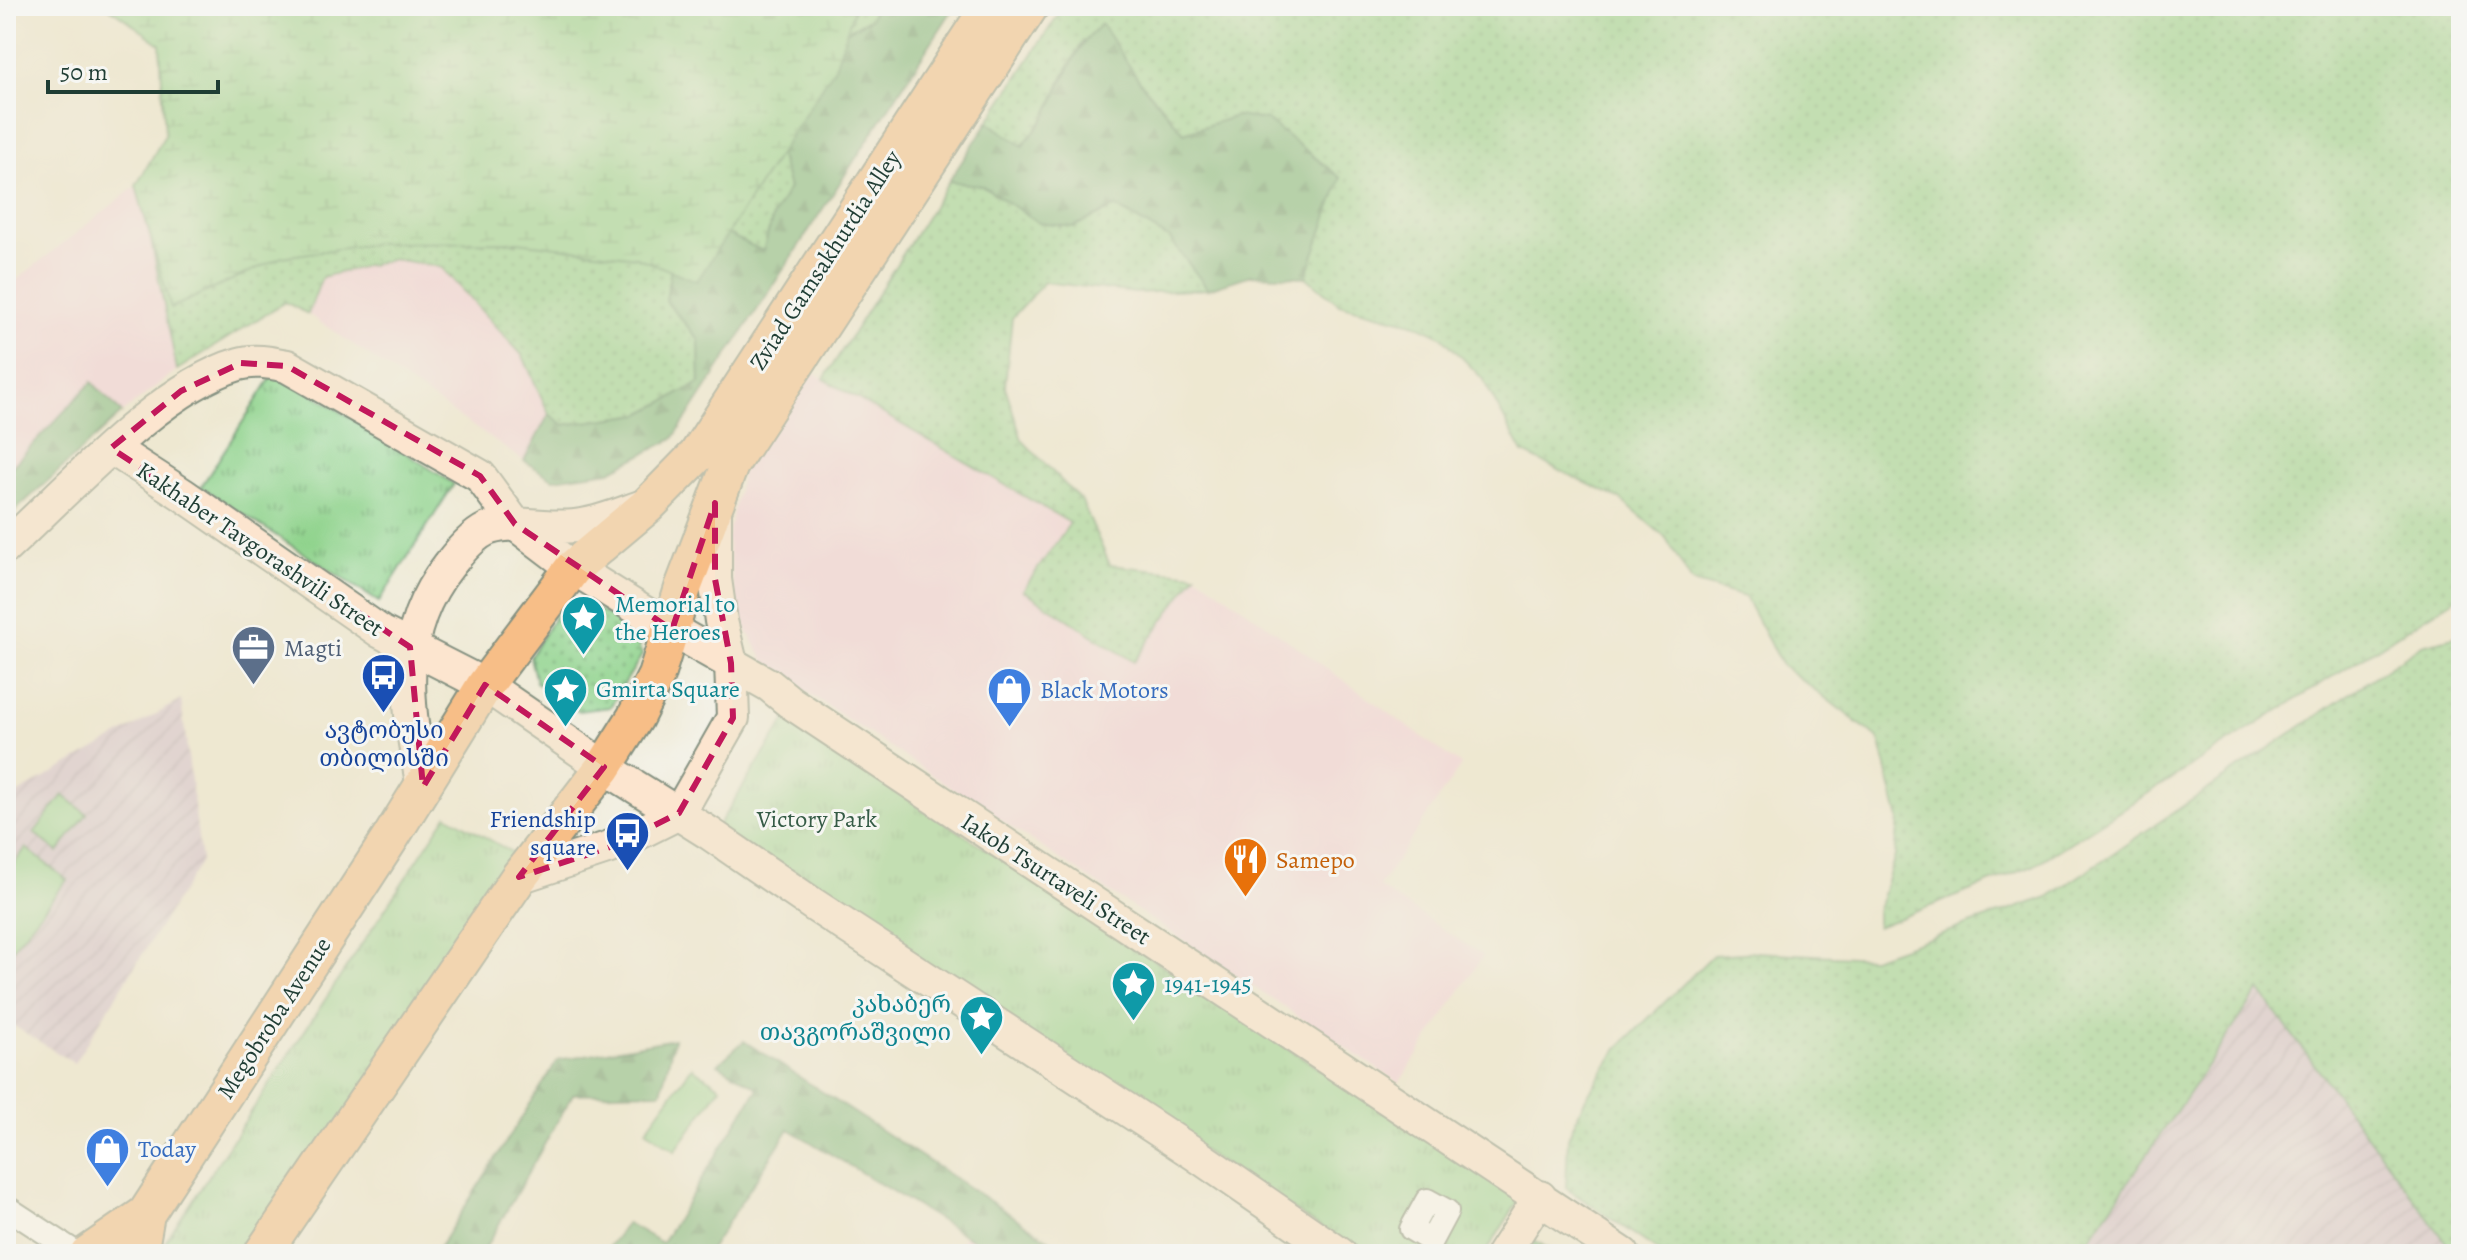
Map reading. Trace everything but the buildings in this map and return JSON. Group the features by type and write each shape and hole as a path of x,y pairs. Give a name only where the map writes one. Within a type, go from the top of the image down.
{"main road":[{"name":"Zviad Gamsakhurdia Alley","path":"648,505 697,455 990,6"},
{"name":"Zviad Gamsakhurdia Alley","path":"715,503 730,465 1030,6"},
{"name":"Kakhaber Tavgorashvili Street","path":"6,547 111,448 181,391 241,363 265,361 287,366 480,476 515,524"},
{"name":"Kakhaber Tavgorashvili Street","path":"111,448 381,632 410,647"},
{"path":"262,1254 519,877 604,767 635,718 656,676 683,588 715,503"},
{"path":"519,877 613,846 679,813 733,718 731,663 715,579 715,503"},
{"path":"423,787 411,718 410,647 420,613 437,581 459,552 487,529 515,524 580,526 648,505"},
{"path":"423,787 485,685 573,568 648,505"},
{"path":"515,524 573,568 731,663"},
{"path":"410,647 485,685 826,914 1195,1154 1340,1254"},
{"name":"Iakob Tsurtaveli Street","path":"731,663 769,685 803,711 1624,1254"},
{"name":"Megobroba Avenue","path":"139,1254 146,1214 423,787"},
{"path":"1503,1254 1540,1197"},
{"path":"88,1254 146,1214"}],"street":[{"path":"6,1207 78,1254"}],"highlighted area":[{"path":"241,363 287,366 480,476 515,524 672,630 715,503 715,579 731,663 733,718 679,813 613,846 519,877 604,767 485,685 423,787 410,647 111,448 181,391 211,376"}],"shaded area":[{"path":"136,186 150,235 177,370 122,413 92,383 6,473 6,288"},
{"path":"393,259 441,267 523,356 549,414 524,461 308,314 322,277"},
{"path":"799,364 1070,523 1134,662 1196,574 1461,765 1379,887 1483,956 1399,1083 767,666 738,615 727,539 745,458"},
{"path":"181,700 201,861 74,1063 6,1021 6,800"},
{"path":"2259,990 2455,1254 2079,1254"},
{"path":"965,1235 996,1254 953,1254"}],"green space":[{"path":"107,6 855,6 835,67 697,281 636,257 518,242 379,243 282,257 171,308 136,186 165,135 160,44"},
{"path":"604,6 876,6 870,19 818,47 769,118 789,188 773,216 763,252 702,222 666,301 699,340 700,383 641,414 563,425 549,414 523,356 441,267 393,259 322,277 308,314 285,302 177,370 150,235 136,186 184,119"},
{"path":"876,6 955,6 673,439 610,471 553,479 524,461 549,414 564,425 641,414 700,383 699,340 666,301 675,240 702,222 763,251 773,216 789,188 769,118 818,47 870,19"},
{"path":"1064,6 2461,6 2461,595 2033,866 1877,927 1877,912 1895,856 1899,820 1879,739 1781,664 1745,597 1692,582 1666,538 1620,499 1523,453 1482,378 1441,336 1416,324 1339,304 1306,277 1340,178 1310,153 1236,116 1184,133 1141,83 1083,41 1046,117 1022,146 988,122"},
{"path":"1101,24 1141,83 1184,133 1236,116 1267,120 1341,178 1306,277 1251,275 1208,289 1170,239 1116,207 1073,227 1039,223 983,186 949,181 988,122 1023,146 1046,116 1082,46"},
{"path":"949,181 983,186 1040,223 1073,227 1115,207 1170,239 1208,289 1136,293 1044,282 1012,318 1005,386 1022,440 1082,502 1110,565 1196,574 1134,662 1023,590 1070,523 824,379"},
{"path":"276,370 454,484 379,602 201,487"},
{"path":"92,382 122,413 6,519 6,473"},
{"path":"584,602 631,628 642,655 610,707 578,711 536,682 530,657 561,606"},
{"path":"2461,635 2461,1254 2455,1254 2259,990 2079,1254 1663,1254 1566,1188 1568,1138 1584,1101 1618,1048 1713,955 1756,952 1872,958 2048,897 2422,645"},
{"name":"Victory Park","path":"787,718 1519,1200 1485,1254 1361,1254 714,832"},
{"path":"63,795 87,814 58,852 34,833"},
{"path":"447,815 525,860 252,1254 172,1254 162,1247"},
{"path":"26,848 67,880 6,957 6,874"},
{"path":"674,1039 661,1092 573,1094 482,1254 435,1254 558,1060"},
{"path":"744,1041 1071,1254 996,1254 789,1129 707,1254 603,1254 627,1223 662,1243 758,1088 718,1064"},
{"path":"692,1067 721,1087 675,1151 646,1130"},
{"path":"1527,1235 1556,1254 1515,1254"}],"place":[{"name":"Memorial to the Heroes","path":"584,657"},
{"name":"Magti","path":"253,687"},
{"name":"ავტობუსი თბილისში","path":"384,715"},
{"name":"Gmirta Square","path":"565,728"},
{"name":"Black Motors","path":"1009,729"},
{"name":"Friendship square","path":"627,872"},
{"name":"Samepo","path":"1245,899"},
{"name":"1941-1945","path":"1133,1023"},
{"name":"კახაბერ თავგორაშვილი","path":"982,1057"},
{"name":"Today","path":"107,1188"}]}
